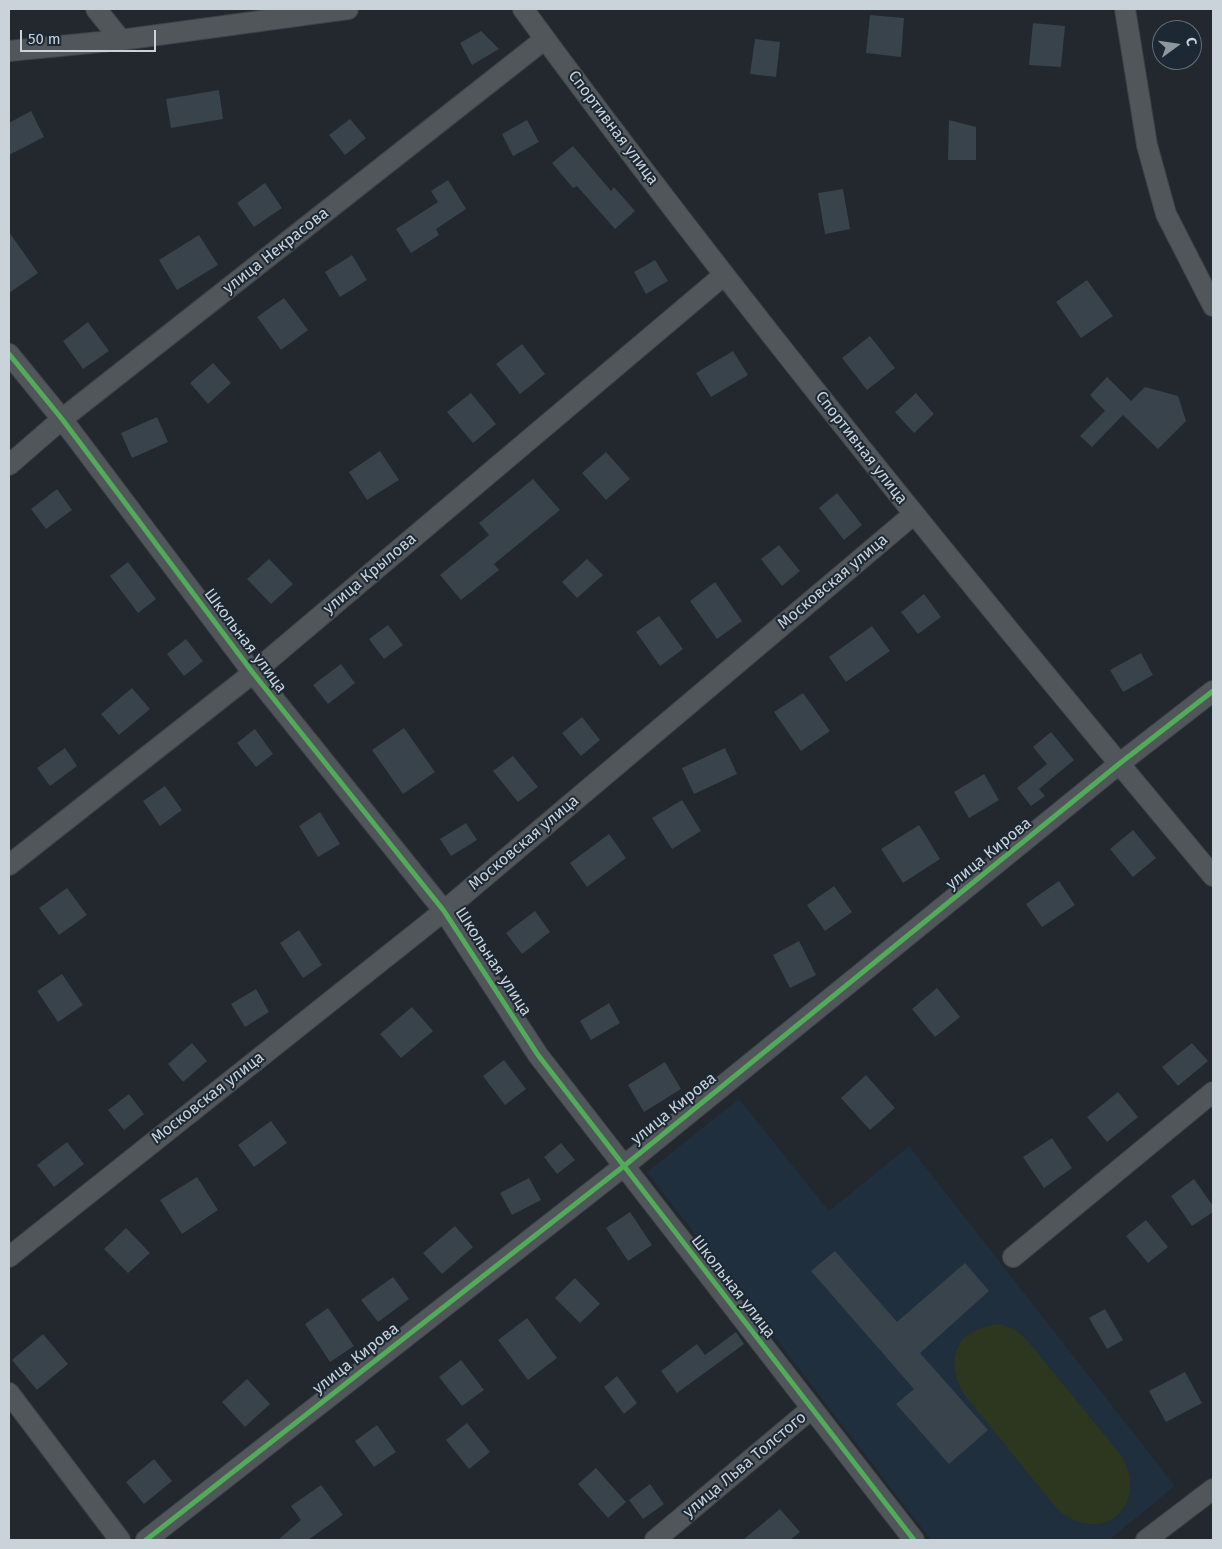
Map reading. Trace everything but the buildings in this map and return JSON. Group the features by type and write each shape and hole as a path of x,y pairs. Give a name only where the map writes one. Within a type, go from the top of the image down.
{"street":[{"path":"96,9 121,40"},
{"path":"9,51 121,40 348,9"},
{"name":"Спортивная улица","path":"523,9 724,274 914,514 1213,876"},
{"path":"1125,9 1146,145 1166,214 1213,306"},
{"name":"улица Некрасова","path":"9,465 62,419 545,38"},
{"name":"улица Крылова","path":"9,865 253,673 724,274"},
{"name":"Школьная улица","path":"9,354 62,419 253,673 444,911 538,1055 914,1540"},
{"name":"Московская улица","path":"9,1257 444,911 914,514"},
{"name":"улица Кирова","path":"146,1540 624,1166 1119,764 1213,692"},
{"path":"1013,1257 1213,1092"},
{"path":"9,1393 120,1540"},
{"name":"улица Льва Толстого","path":"656,1540 811,1409"},
{"path":"1146,1540 1213,1489"}],"shaded area":[{"path":"739,1099 829,1211 909,1146 1175,1486 1109,1540 931,1540 647,1172"}],"green space":[{"path":"999,1324 1014,1329 1027,1340 1123,1458 1129,1476 1129,1492 1125,1506 1116,1516 1104,1523 1090,1524 1074,1520 1058,1510 963,1393 954,1368 958,1346 973,1331"}],"cycle path":[{"path":"9,354 62,419 253,673 444,911 538,1055 914,1540"},
{"path":"146,1540 624,1166 1119,764 1213,691"}]}
